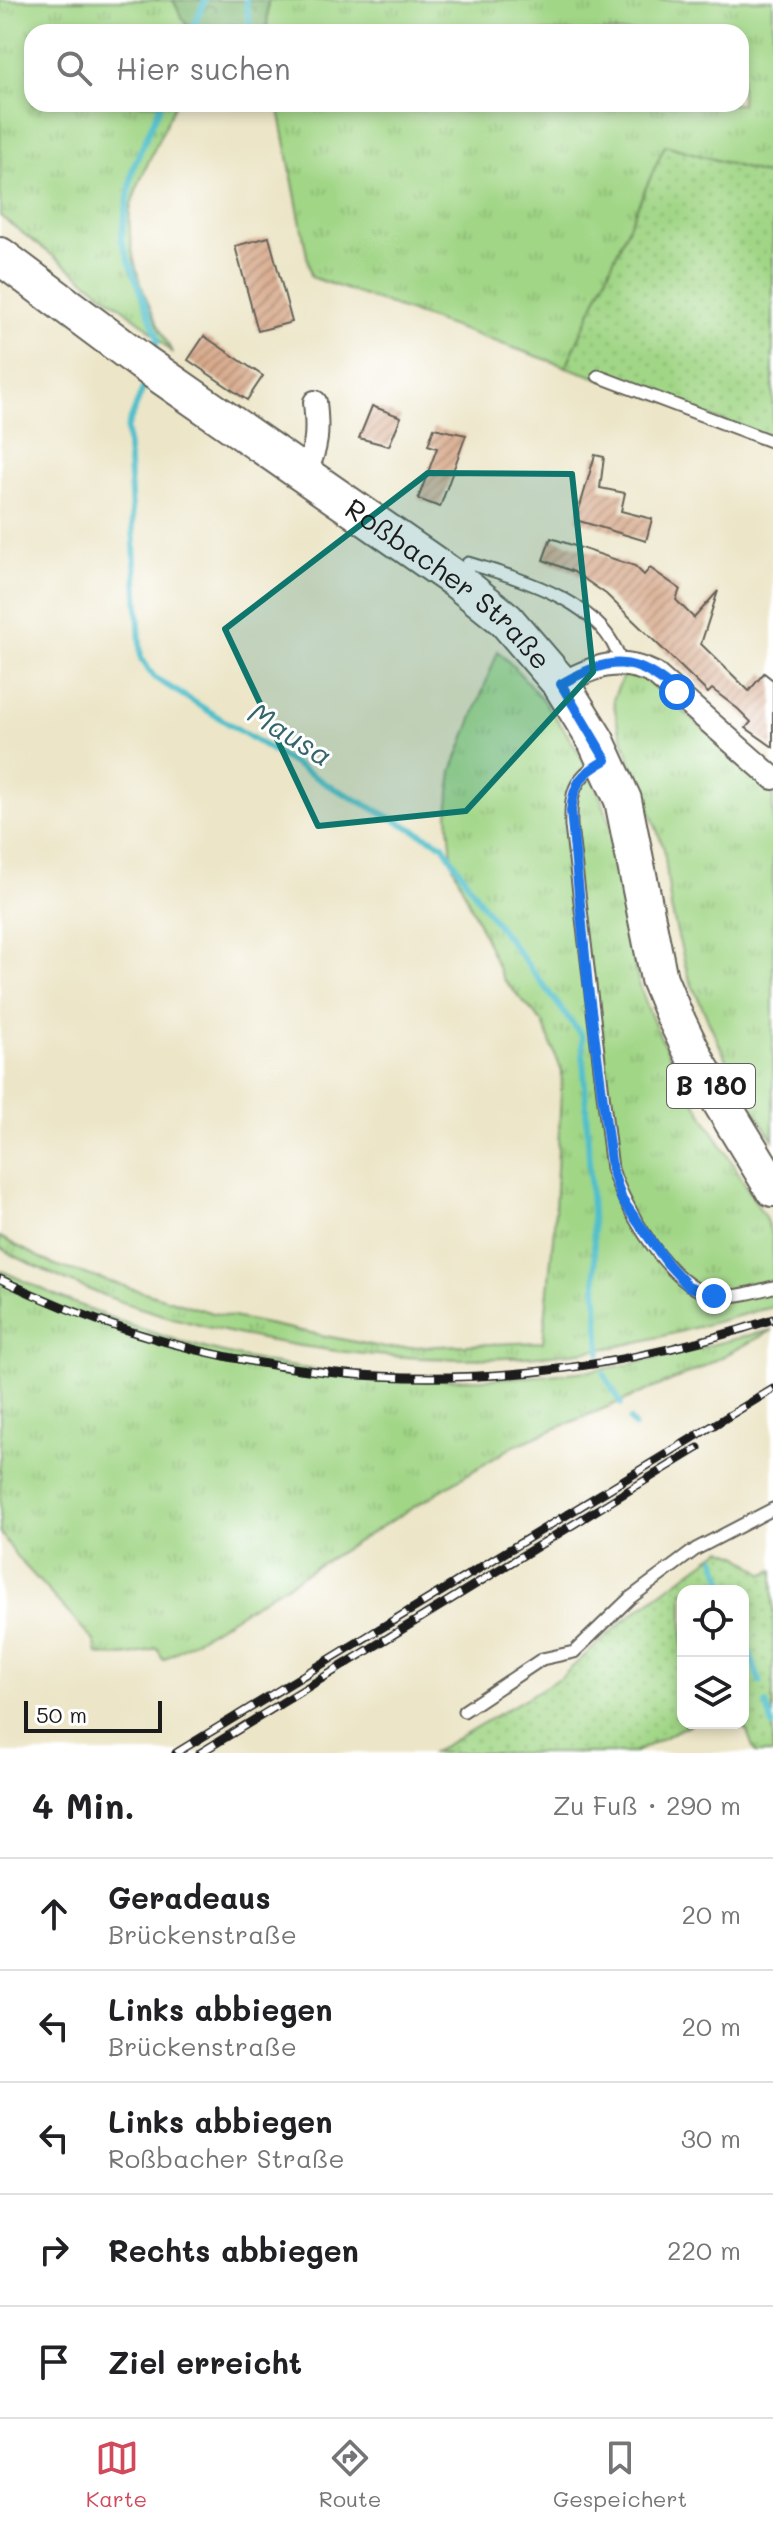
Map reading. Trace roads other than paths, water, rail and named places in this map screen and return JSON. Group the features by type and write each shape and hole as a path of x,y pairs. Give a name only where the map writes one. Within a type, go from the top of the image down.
{"main road":[{"name":"Roßbacher Straße","path":"0,256 152,369 455,579 506,620 561,684 606,760 623,800 659,979 699,1066 773,1188"}],"street":[{"path":"304,474 315,453 318,436 315,402"},
{"path":"561,684 583,671 620,661 655,674 773,778"}],"lane":[{"path":"598,376 773,442"},
{"path":"468,563 520,580 580,610 614,639 620,661"},
{"path":"606,760 579,778 573,787 571,811 588,987 615,1179 622,1200 688,1286 714,1296 747,1294 773,1287"},
{"path":"464,1711 542,1659 574,1652 630,1598 696,1549 773,1509"}],"waterway":[{"name":"Mausa","path":"194,24 205,0"},
{"path":"246,0 249,24"},
{"name":"Mausa","path":"153,355 158,338 121,239 133,168 158,112"},
{"name":"Mausa","path":"147,378 127,429 141,659 155,678 328,785 443,845 481,903 582,1036 600,1353"},
{"name":"Mausa","path":"604,1374 621,1404"},
{"name":"Mausa","path":"630,1420 634,1426"},
{"name":"Mausa","path":"715,1558 725,1585"},
{"name":"Mausa","path":"749,1650 760,1682"},
{"name":"Mausa","path":"766,1704 773,1726"}],"railway":[{"path":"0,1279 93,1318 188,1348 285,1367 382,1376 481,1376 579,1366 676,1347 773,1319"},
{"path":"176,1753 773,1389"},
{"path":"200,1753 698,1448"}]}
